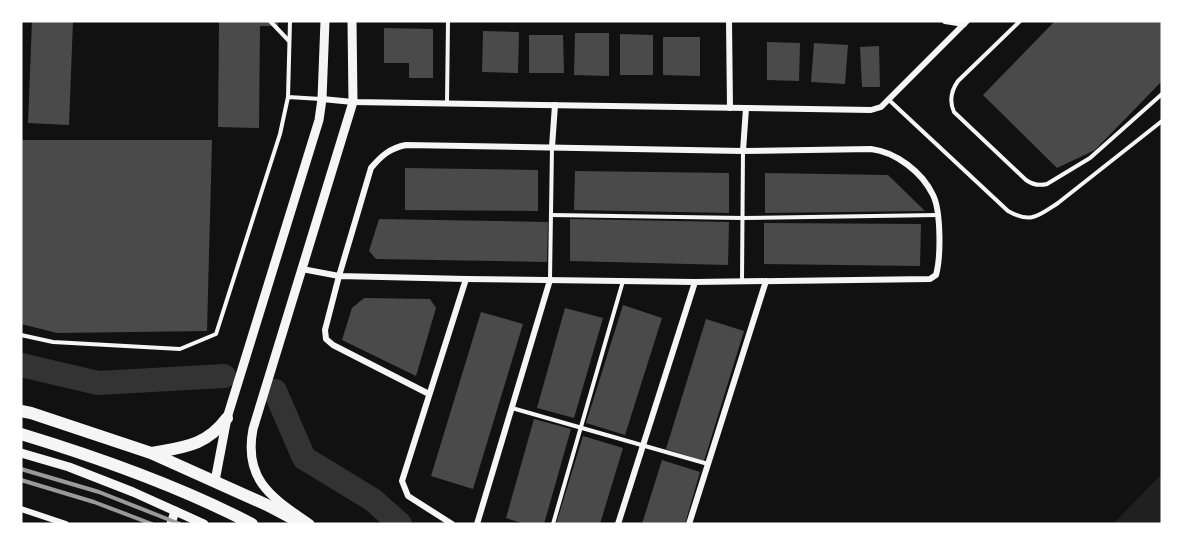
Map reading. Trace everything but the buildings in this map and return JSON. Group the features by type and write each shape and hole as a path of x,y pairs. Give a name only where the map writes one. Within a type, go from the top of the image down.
{"main road":[{"path":"21,411 151,453 267,505 303,524"},
{"path":"151,453 202,441 219,429 227,418"},
{"path":"21,434 144,476 252,524"},
{"path":"215,481 214,489 226,511"}],"street":[{"path":"215,481 227,418 320,120 325,21"},
{"path":"310,524 273,498 259,481 250,446 253,429 353,102 352,21"},
{"path":"729,21 730,108"},
{"path":"945,21 965,22"},
{"path":"322,99 353,102 871,110 881,108 965,22"},
{"path":"552,147 555,105"},
{"path":"743,151 746,108"},
{"path":"302,269 339,276 466,279 695,282 930,279 936,275 939,253 939,215 934,197 926,184 911,168 898,157 883,150 743,151 406,145 396,147 380,157 371,168 339,276 325,330 326,339 333,345 429,394"},
{"path":"452,524 408,496 402,481 466,279"},
{"path":"477,524 550,280"},
{"path":"689,524 766,281"},
{"path":"618,524 695,282"},
{"path":"21,453 69,466 133,492 192,521 204,524"},
{"path":"21,509 66,524"},
{"path":"171,524 175,511"}],"lane":[{"path":"270,21 290,42"},
{"path":"21,335 53,342 180,349 216,334 280,134 288,97 290,21"},
{"path":"447,103 448,21"},
{"path":"1020,21 958,81 953,88 951,104 954,112 1032,184 1047,184 1090,158 1162,94"},
{"path":"288,97 322,99"},
{"path":"889,100 1008,211 1026,218 1041,214 1058,203 1162,121"},
{"path":"550,280 552,147"},
{"path":"742,281 743,151"},
{"path":"551,215 743,218 939,215"},
{"path":"552,524 623,281"},
{"path":"512,408 708,464"}],"shaded area":[{"path":"1162,474 1162,524 1113,524"}],"waterway":[{"path":"21,365 98,383 224,376"},
{"path":"275,391 304,458 373,500 400,524"}],"railway":[{"path":"21,469 99,492 180,524"},
{"path":"21,480 94,502 152,524"}]}
